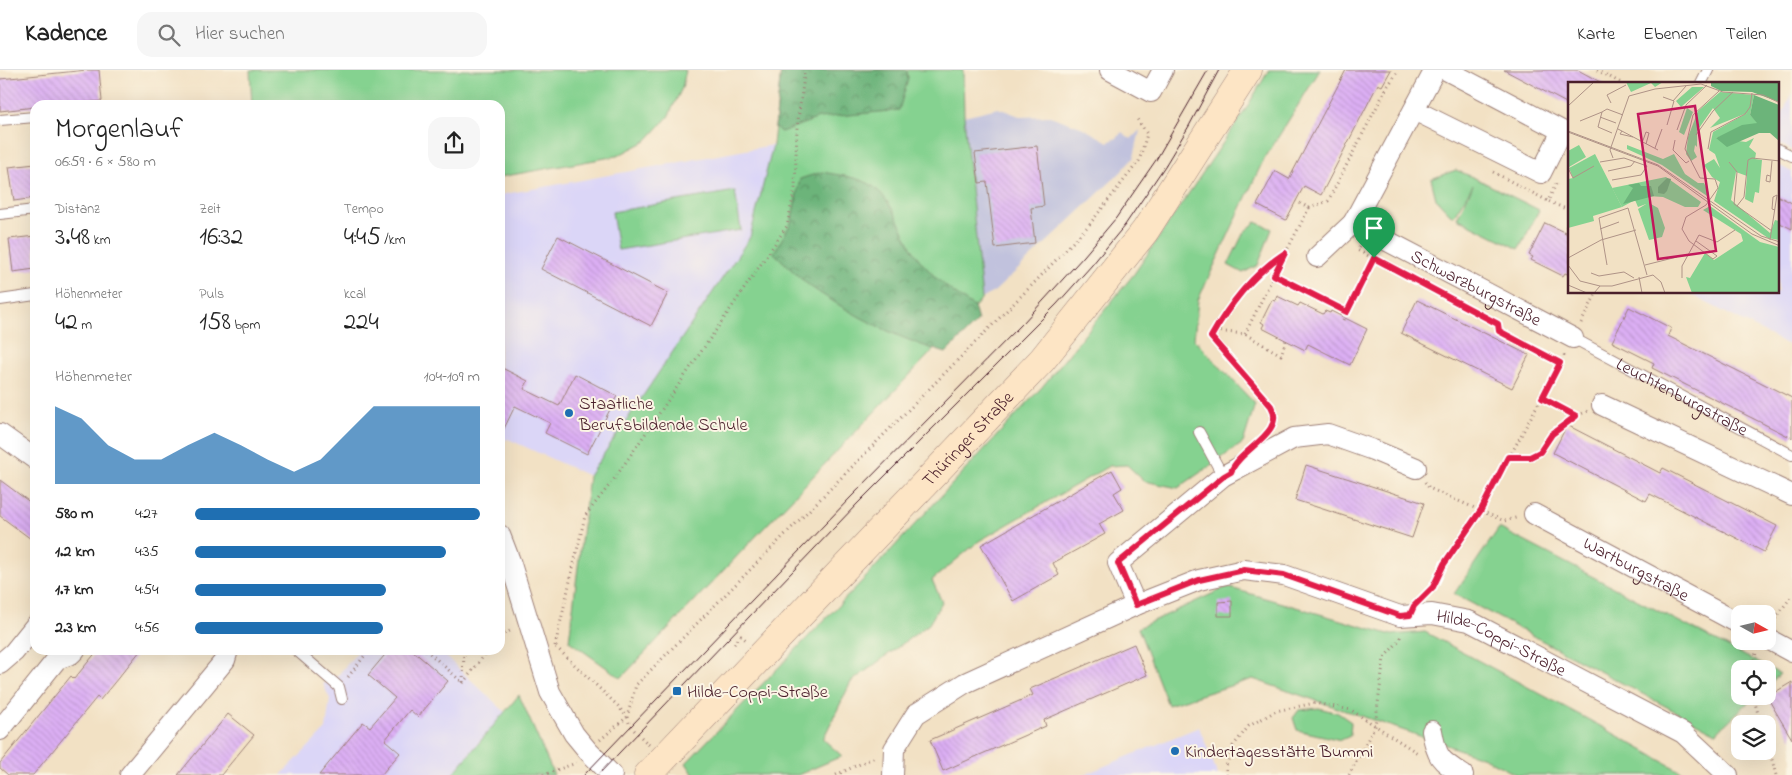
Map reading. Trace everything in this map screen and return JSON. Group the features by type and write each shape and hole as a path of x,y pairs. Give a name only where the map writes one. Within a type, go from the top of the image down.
{"main road":[{"name":"Thüringer Straße","path":"656,767 1042,360 1145,231 1248,70"}],"street":[{"path":"1110,70 1151,92 1162,70"},
{"path":"1317,257 1361,227 1414,110 1436,70"},
{"path":"1414,110 1541,173 1562,131 1446,70"},
{"name":"Schwarzburgstraße","path":"1361,227 1573,338"},
{"path":"1602,405 1792,495"},
{"path":"0,434 30,455"},
{"path":"1136,605 1118,563 1224,476 1294,438 1328,434 1416,468"},
{"name":"Wartburgstraße","path":"1534,514 1731,619"},
{"path":"505,548 546,646 550,692 574,734 588,752 612,775"},
{"name":"Hilde-Coppi-Straße","path":"893,775 894,749 916,714 965,683 1136,605 1199,580 1244,570 1284,575 1400,616 1432,614 1469,621 1683,733 1728,775"},
{"path":"0,664 14,652 30,632"},
{"path":"1776,643 1792,652"},
{"path":"0,730 57,659 68,655"},
{"path":"130,775 225,660 226,655"},
{"path":"1432,731 1435,748 1441,760 1463,775"}],"lane":[{"path":"1701,82 1708,70"},
{"path":"0,120 30,117"},
{"path":"1780,150 1792,156"},
{"path":"0,214 30,211"},
{"path":"0,300 30,296"},
{"name":"Leuchtenburgstraße","path":"1573,338 1792,455"},
{"path":"1199,432 1224,476"},
{"path":"302,655 339,687 342,699"}],"path":[{"path":"656,767 630,726 627,717 618,706 546,646 585,516 615,478 787,226 795,188 797,127 805,70"},
{"path":"1245,334 1309,208 1328,201 1387,87 1399,70"},
{"path":"1597,70 1619,82"},
{"path":"543,775 575,764 627,717 636,685 1037,280 1089,225 1139,161 1147,134 1137,119"},
{"path":"1488,169 1568,210"},
{"path":"1548,200 1557,184"},
{"path":"1296,201 1309,208"},
{"path":"1564,232 1568,224"},
{"path":"1361,227 1357,250 1498,324 1499,331 1560,363"},
{"path":"1268,433 1273,425 1274,412 1271,406 1211,337 1238,296 1270,263 1285,253"},
{"path":"1343,320 1374,258"},
{"path":"1274,275 1347,312"},
{"path":"1349,775 1375,726 1384,658 1399,642 1414,606 1433,587 1444,564 1481,510 1597,294"},
{"path":"1215,331 1245,334 1281,355 1286,340"},
{"path":"1542,398 1576,416"},
{"path":"1508,457 1530,457 1540,452 1552,434 1576,416 1602,405"},
{"path":"1416,468 1430,488 1504,521 1534,514"},
{"path":"1778,614 1792,596"},
{"path":"505,634 512,630"},
{"path":"734,644 741,636 746,641 751,634"},
{"path":"339,687 365,655"},
{"path":"432,655 464,683"},
{"path":"464,655 464,683"},
{"path":"464,683 484,655"},
{"path":"1226,775 1226,766 1233,746 1249,726 1276,711 1315,703 1351,710 1418,754 1441,760"},
{"path":"836,775 894,749"},
{"path":"1772,760 1776,775"}],"shaded area":[{"path":"1792,92 1792,150 1780,144 1780,120"},
{"path":"998,108 1022,117 1050,116 1081,127 1108,142 1117,138 1122,132 1131,139 1140,130 1134,157 1121,172 995,291 982,299 968,298 939,125 964,116"},
{"path":"773,145 750,237 589,476 508,439 505,440 505,194"},
{"path":"1780,166 1792,172 1792,347 1690,294 1780,294"},
{"path":"355,655 444,655 505,712 452,775 281,775 326,729 330,699 323,684 339,674"},
{"name":"Kindertagesstätte Bummi","path":"1199,727 1218,775 1083,775"}],"green space":[{"path":"250,70 686,70 682,88 668,117 646,141 617,156 505,176 505,100 252,100"},
{"path":"781,70 963,70 964,116 982,299 621,678 569,641 589,476 750,237 773,145"},
{"path":"781,70 907,70 908,79 899,110 819,118 781,132 775,128"},
{"path":"1269,70 1320,70 1262,163 1198,300 1194,339 1255,404 1243,443 1178,488 1144,481 1127,465 1109,466 979,541 932,580 942,602 929,624 851,682 823,739 842,756 798,775 694,775 686,763 868,575 1042,387 1134,274 1244,112"},
{"path":"1456,170 1539,210 1519,249 1457,218 1473,185 1453,217 1436,199 1431,179"},
{"path":"822,172 856,179 874,187 894,212 919,259 931,273 974,307 978,321 946,353 910,341 843,307 811,287 774,253 791,223 800,179"},
{"path":"735,191 741,230 618,250 612,212"},
{"path":"1256,222 1272,229 1258,265 1243,273 1228,265 1244,232"},
{"path":"1499,528 1753,660 1731,660 1731,705 1746,705 1735,715 1731,715 1731,719 1716,733 1454,594"},
{"path":"1227,587 1392,635 1425,632 1687,775 1517,775 1484,758 1253,679 1168,705 1138,628"},
{"path":"519,695 554,775 452,775"},
{"path":"1319,708 1338,713 1351,722 1350,736 1341,740 1297,730 1293,718 1299,710"}],"building":[{"path":"99,70 102,100 30,100 30,108 0,111 0,79"},
{"path":"1346,70 1391,70 1382,86 1378,84 1321,195 1304,186 1286,220 1257,205 1275,171 1289,179"},
{"path":"1504,70 1578,70 1600,82 1568,82 1568,104"},
{"path":"1037,146 1044,206 1031,208 1035,243 995,248 987,182 979,183 975,153"},
{"path":"30,165 30,199 14,201 9,167"},
{"path":"1780,197 1792,203 1792,229 1780,223"},
{"path":"1545,223 1568,234 1568,274 1565,273 1563,276 1531,260 1533,257 1529,255"},
{"path":"558,236 668,293 651,326 541,269"},
{"path":"30,237 30,270 13,272 9,239"},
{"path":"1277,296 1298,306 1300,303 1323,314 1325,311 1330,313 1331,311 1367,329 1350,365 1308,344 1305,350 1262,328 1264,324 1261,322 1272,300 1275,301"},
{"path":"1417,300 1529,355 1512,388 1401,333"},
{"path":"1629,307 1671,328 1668,336 1792,398 1792,438 1652,368 1654,363 1612,342"},
{"name":"Staatliche Berufsbildende Schule","path":"505,370 528,381 524,389 559,406 575,374 617,396 587,454 545,433 550,423 515,406 505,427"},
{"path":"1567,425 1660,473 1663,468 1777,526 1764,552 1650,494 1646,501 1553,453"},
{"path":"1306,465 1424,503 1412,538 1295,500"},
{"path":"1112,470 1122,488 1114,493 1124,510 1099,524 1105,534 1053,563 1059,575 1013,601 981,545"},
{"path":"0,480 30,502 30,538 0,516"},
{"path":"1232,601 1232,616 1218,616 1218,602"},
{"path":"1134,644 1147,675 1044,720 1046,726 943,771 930,740 1033,695 1030,689"},
{"path":"94,655 137,655 100,700 97,697 33,775 8,775 0,768 0,763 71,676 74,679"},
{"path":"385,655 418,655 448,681 418,717 410,710 385,740 400,753 381,775 319,775 363,722 370,727 395,698 368,675"},
{"path":"1792,682 1792,739 1772,705 1776,705 1776,692"},
{"path":"228,714 254,735 221,775 178,775"}],"tram line":[{"path":"584,775 850,498 1023,323 1084,256 1116,218 1156,160 1208,70"},
{"path":"598,775 857,504 1057,304 1092,265 1125,225 1165,166 1219,70"}],"place":[{"name":"Staatliche Berufsbildende Schule","path":"569,413"},
{"name":"Hilde-Coppi-Straße","path":"677,691"},
{"name":"Kindertagesstätte Bummi","path":"1175,751"}],"route":[{"path":"1285,253 1274,275 1347,312 1374,258 1498,324 1499,331 1560,363 1542,398 1576,416 1552,434 1540,452 1530,457 1508,457 1481,510 1444,564 1433,587 1414,606 1410,615 1400,616 1314,584 1284,575 1244,570 1199,580 1136,605 1118,563 1231,472 1234,464 1268,433 1275,419 1271,406 1211,337 1238,296 1270,263 1285,253"}]}
